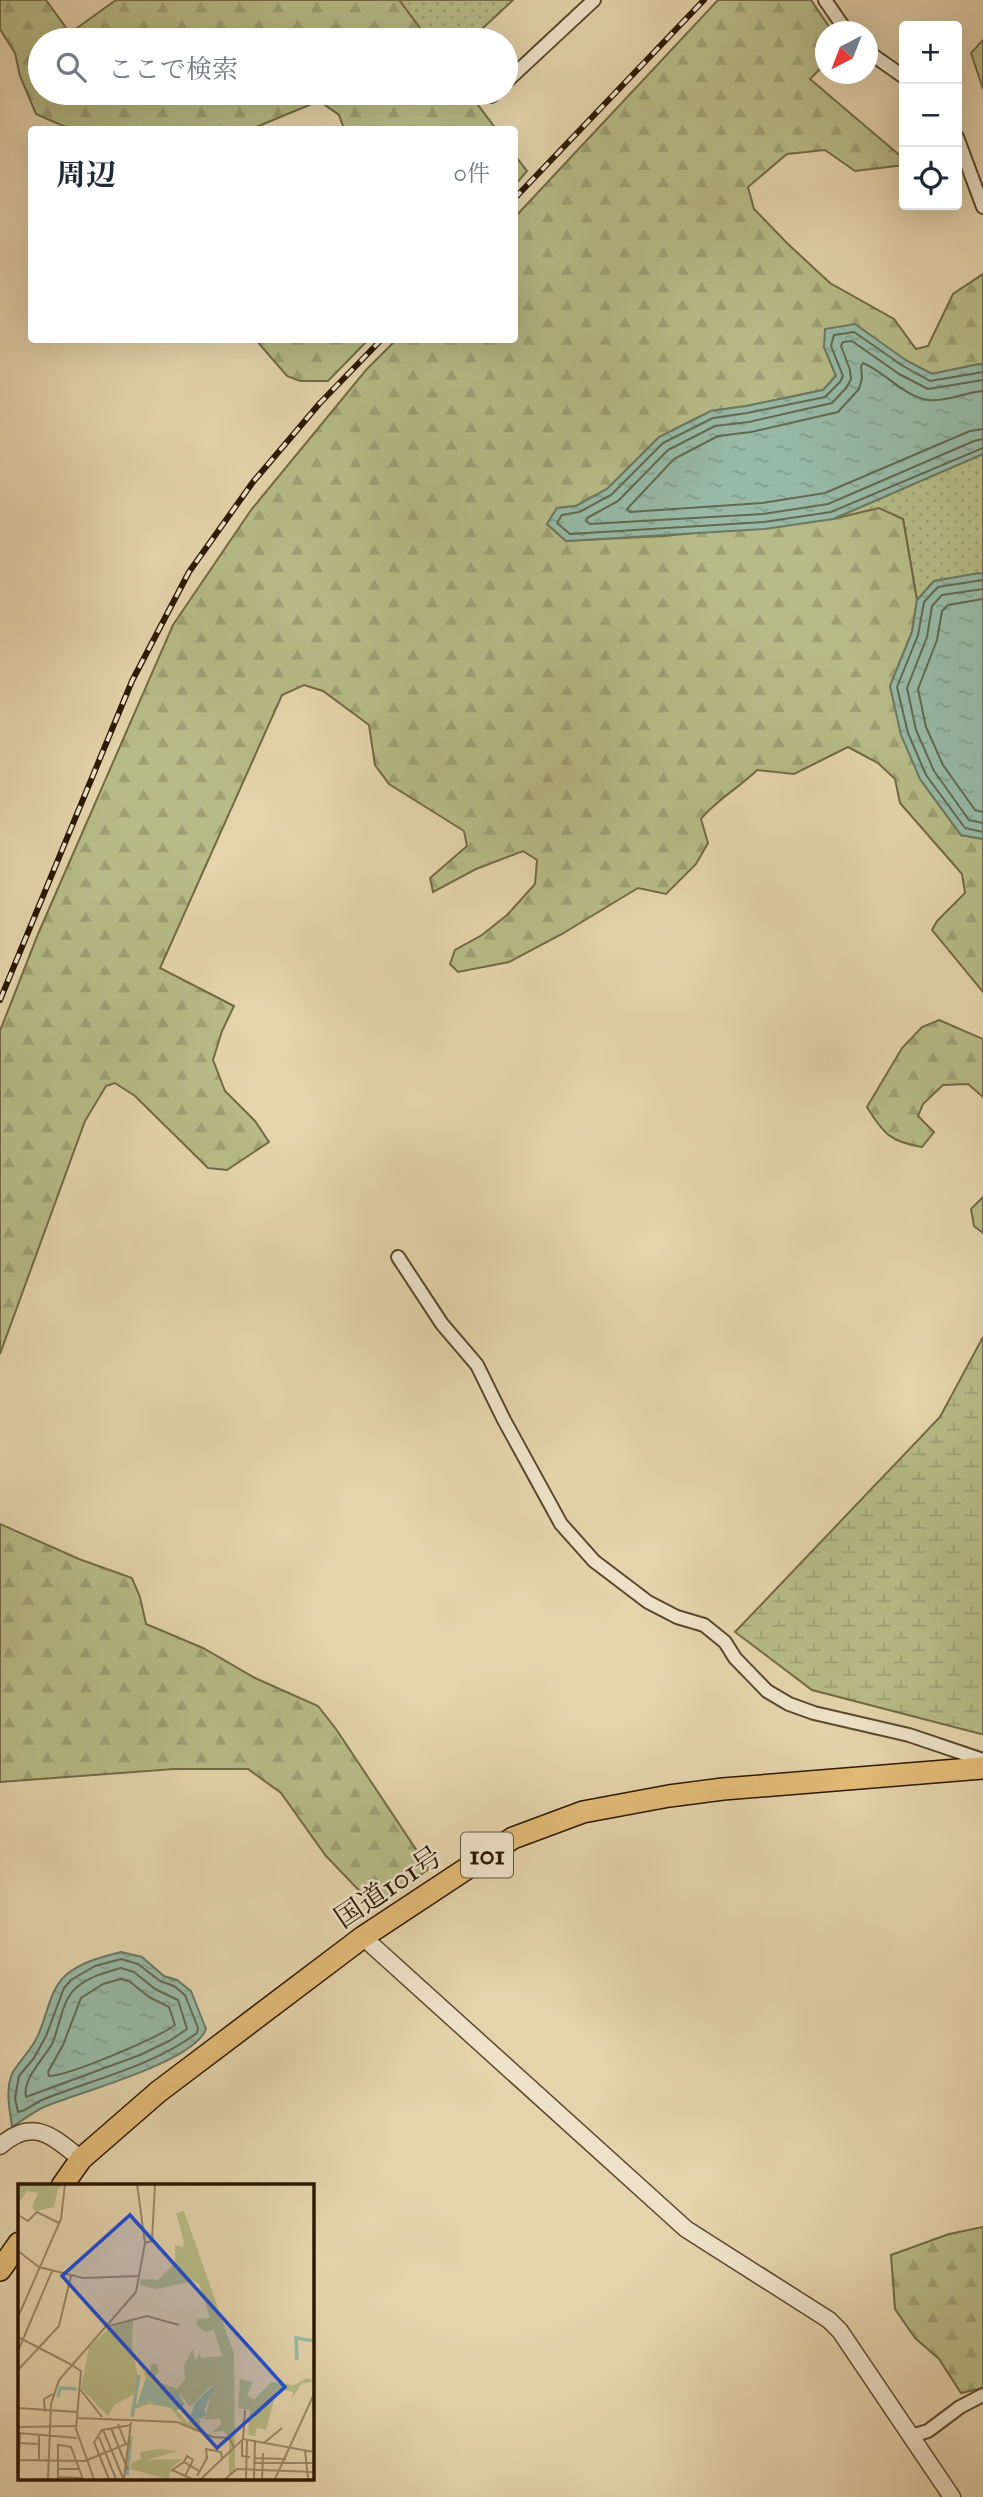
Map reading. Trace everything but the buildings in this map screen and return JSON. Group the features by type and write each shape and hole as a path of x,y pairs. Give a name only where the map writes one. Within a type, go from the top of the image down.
{"highway":[{"name":"国道101号","path":"63,2184 82,2159 158,2092 363,1937 513,1838 583,1812 669,1796 723,1789 983,1768"},
{"path":"0,2270 18,2245"}],"street":[{"path":"518,71 594,0"},
{"path":"825,0 839,21"},
{"path":"878,59 899,73"},
{"path":"961,147 983,206"},
{"path":"398,1257 442,1324 477,1365 561,1524 594,1562 648,1602 677,1617 704,1625 724,1642 735,1658 767,1691 789,1704 814,1713 909,1735 983,1760"},
{"path":"363,1937 686,2229 829,2320 840,2331 952,2497"},
{"path":"0,2146 12,2135 32,2130 54,2137 82,2159"},
{"path":"911,2435 928,2431 960,2407 983,2395"}],"green space":[{"path":"0,0 46,0 66,28 28,28 28,95 15,53 0,29"},
{"path":"116,0 399,0 420,28 77,28"},
{"path":"399,0 513,0 483,28 420,28"},
{"path":"718,0 811,0 825,21 815,21 815,74 810,79 899,155 899,166 855,171 825,150 787,154 748,187 754,209 830,283 894,319 916,349 928,346 953,294 983,274 983,365 932,374 907,361 824,347 836,376 823,390 711,411 659,437 607,489 576,506 557,508 547,524 566,541 664,536 833,519 879,508 903,519 917,600 912,632 890,686 920,779 961,835 983,839 983,992 932,930 937,921 965,893 962,874 900,803 895,779 878,763 848,747 794,774 757,770 701,819 708,843 696,864 666,894 638,888 509,962 458,972 450,964 455,950 482,935 507,915 535,884 537,860 523,851 476,869 433,892 430,878 467,846 464,831 389,784 375,765 369,725 323,691 304,685 282,695 160,968 234,1006 222,1031 213,1060 225,1091 255,1121 269,1142 227,1170 208,1168 135,1096 115,1083 106,1086 85,1121 0,1354 0,1031 38,934 173,625 251,510 366,370 393,343 518,343 518,214"},
{"path":"983,40 983,89 971,53"},
{"path":"32,105 309,105 259,126 63,126 36,114"},
{"path":"325,105 478,105 494,126 343,126 339,115"},
{"path":"518,159 527,171 518,182"},
{"path":"259,343 365,343 328,381 300,381 287,376"},
{"path":"983,454 983,574 934,581 917,600 903,519 833,519"},
{"path":"939,1020 983,1039 983,1097 968,1084 943,1085 923,1104 918,1116 934,1132 922,1147 888,1135 867,1107 902,1048 922,1027"},
{"path":"983,1197 983,1233 974,1226 971,1209"},
{"path":"983,1337 981,1734 812,1690 735,1632 940,1417"},
{"path":"0,1524 79,1559 132,1578 140,1597 146,1624 203,1648 255,1678 318,1706 429,1869 374,1906 326,1856 281,1793 248,1769 174,1769 0,1782"},
{"path":"983,2227 983,2388 961,2393 939,2359 915,2338 895,2309 891,2255 949,2234"}],"water":[{"path":"855,324 907,361 932,374 983,365 983,454 833,519 765,529 566,541 547,524 557,508 576,506 607,489 659,437 711,411 823,390 836,376 824,347 825,329"},
{"path":"983,574 983,839 961,835 920,779 901,735 890,686 912,632 917,600 934,581"},
{"path":"121,1952 142,1957 164,1976 177,1980 191,1991 206,2029 197,2041 158,2065 44,2107 12,2127 10,2080 36,2039 56,1987 66,1975 78,1967"}],"railway":[{"path":"518,195 704,0"},
{"path":"0,1000 132,681 189,572 253,482 320,403 378,343"}]}
